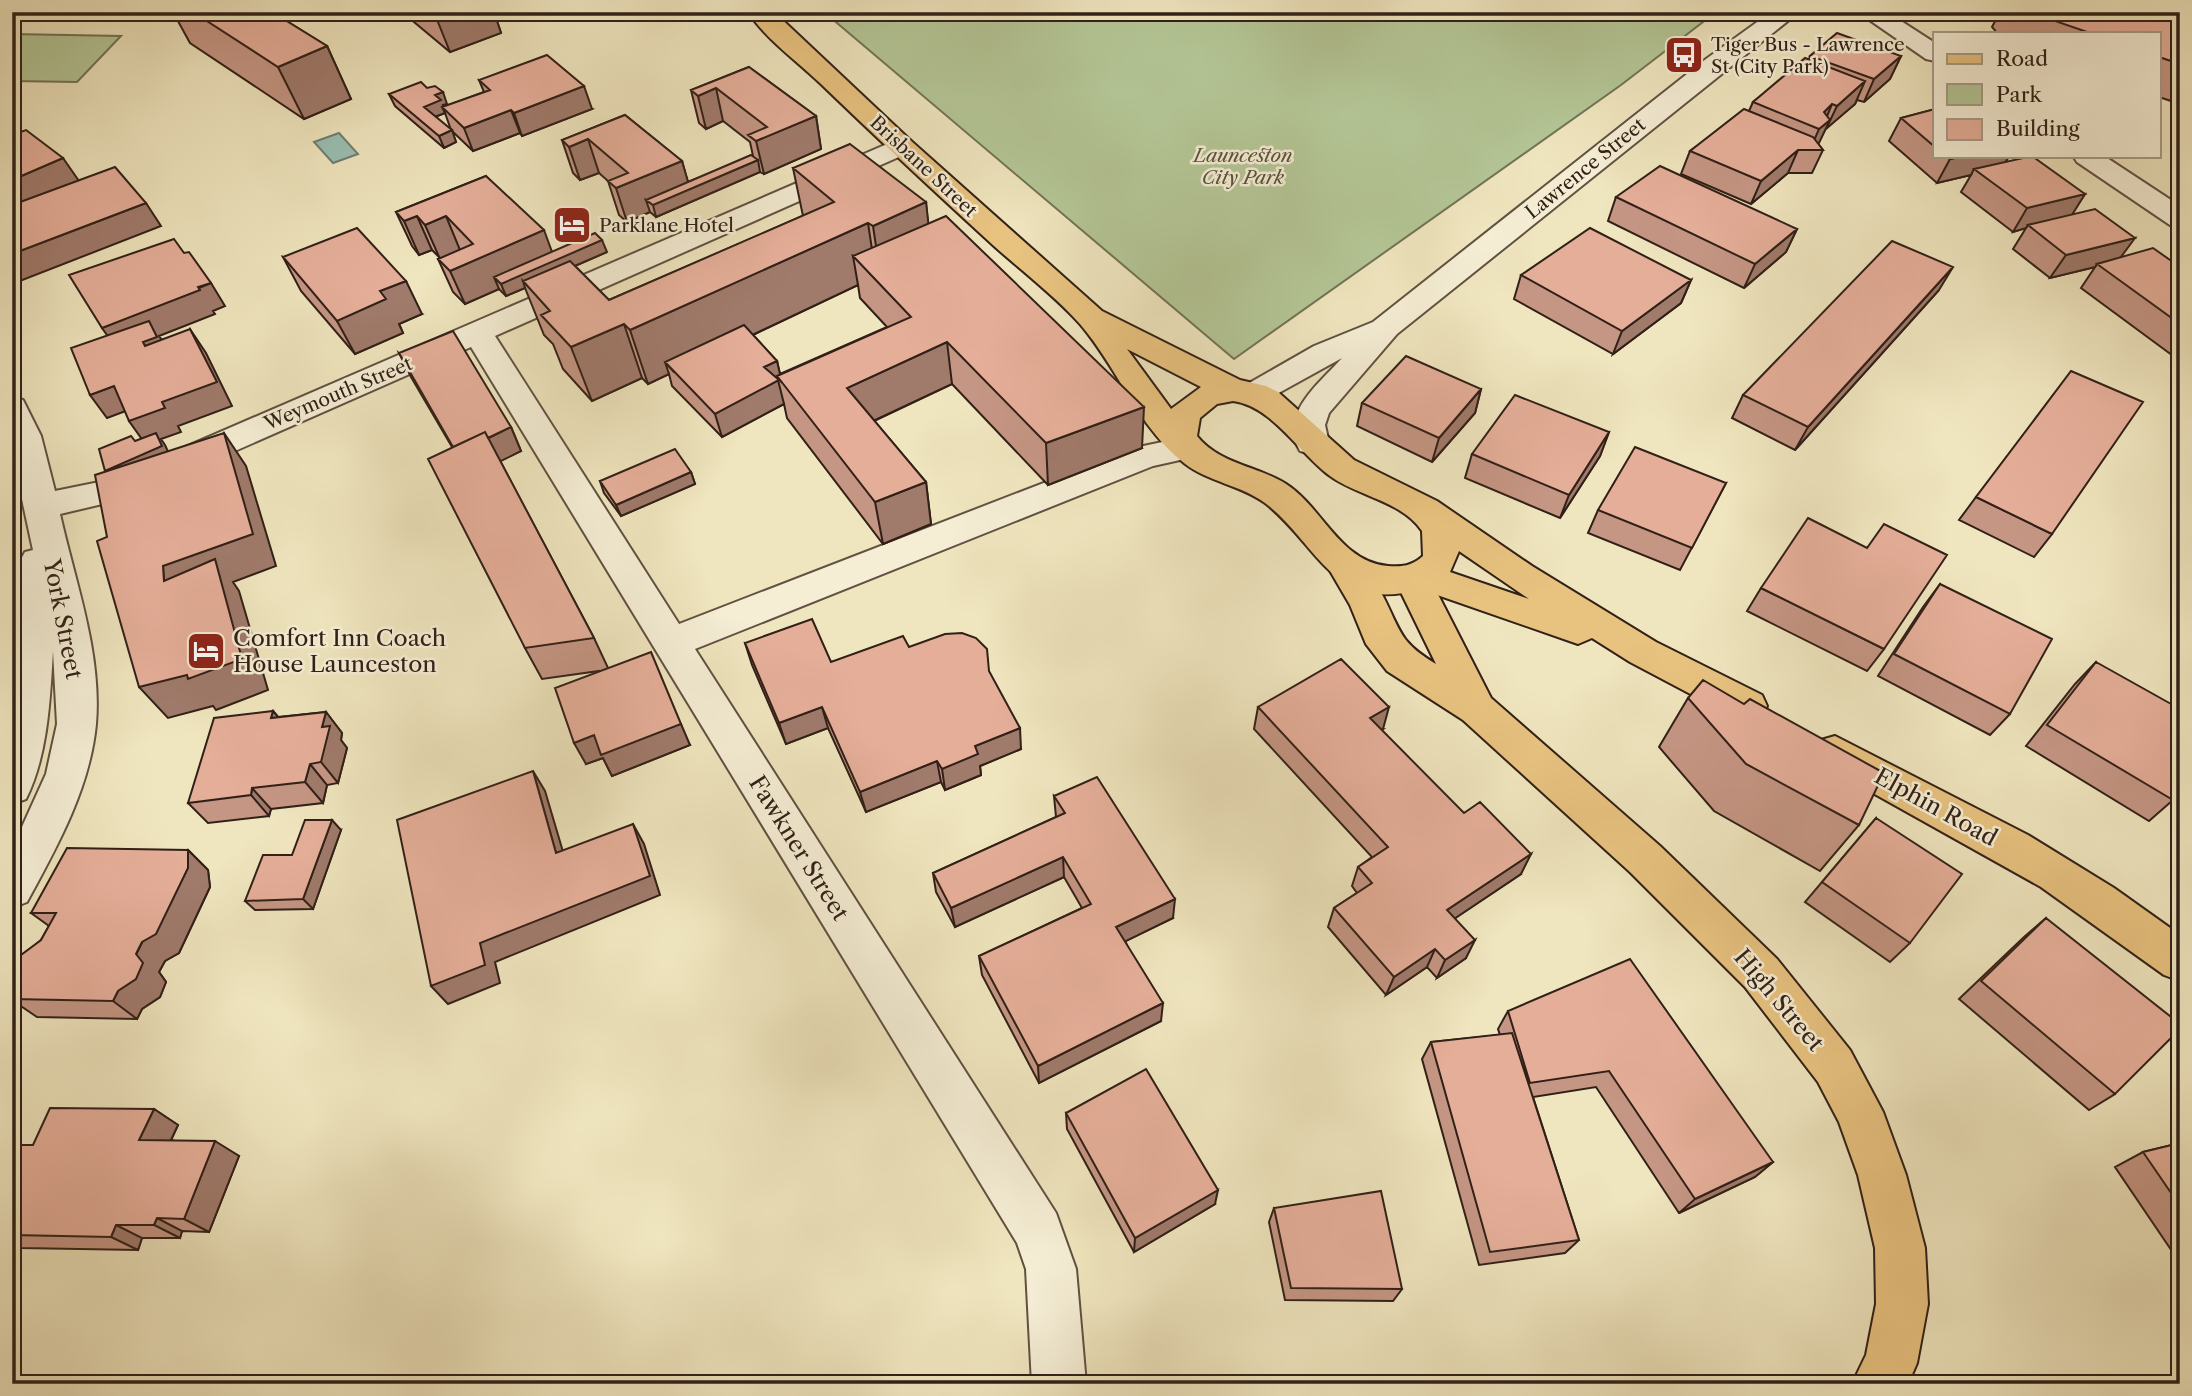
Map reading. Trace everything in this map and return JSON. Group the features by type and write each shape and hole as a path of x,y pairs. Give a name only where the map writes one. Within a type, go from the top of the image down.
{"main road":[{"name":"Brisbane Street","path":"760,12 901,146 1091,318 1146,401 1186,447 1203,460 1240,474 1277,494 1301,517 1326,551 1347,569"},
{"name":"Brisbane Street","path":"1091,318 1267,400 1312,443"},
{"path":"1186,447 1179,430 1184,414 1207,396 1244,391"},
{"name":"Elphin Road","path":"1312,443 1367,484 1425,510 1520,575 1643,652 1979,829 2050,871 2085,892 2180,961"},
{"path":"1347,569 1374,579 1417,577 1438,563 1442,555 1441,534 1425,510"},
{"name":"High Street","path":"1347,569 1368,603 1386,646 1400,661 1477,709 1645,859 1761,974 1834,1066 1859,1112 1882,1175 1900,1248 1902,1304 1891,1363 1879,1384"},
{"name":"Elphin Road","path":"1417,577 1643,652"},
{"name":"High Street","path":"1417,577 1477,709"}],"street":[{"name":"Lawrence Street","path":"1312,443 1309,425 1314,410 1386,327 1715,64 1787,12"},
{"path":"1870,12 1933,53"},
{"name":"Weymouth Street","path":"40,506 116,490 901,146"},
{"path":"2089,158 2179,217"},
{"name":"Lawrence Street","path":"1244,391 1386,327"},
{"name":"Fawkner Street","path":"478,333 1038,1231 1051,1269 1059,1384"},
{"name":"York Street","path":"12,408 18,418 72,648 77,701 69,758 53,810 12,889"},
{"path":"671,643 1134,461 1186,447"},
{"name":"York Street","path":"12,787 27,738 34,672 40,506"}],"green space":[{"name":"Launceston City Park","path":"824,12 1716,12 1621,85 1234,359"},
{"path":"12,34 121,36 77,82 12,81"}],"water":[{"path":"339,133 358,154 333,163 314,142"}],"building":[{"path":"193,12 272,12 327,46 278,67"},
{"path":"2029,12 2180,12 2180,64 2160,57 2160,32 2087,32"},
{"path":"1837,33 1901,56 1874,79 1810,56"},
{"path":"547,55 584,86 514,113 511,110 464,128 442,107 490,90 479,80"},
{"path":"1805,58 1865,81 1837,106 1832,104 1824,112 1830,120 1819,129 1753,102"},
{"path":"749,67 816,116 756,141 748,135 767,127 716,88 698,96 691,90"},
{"path":"421,82 427,88 435,86 443,92 435,95 441,100 424,107 452,130 439,136 389,94"},
{"path":"1744,109 1813,137 1823,150 1798,150 1761,181 1690,151"},
{"path":"1933,110 1933,145 1901,118"},
{"path":"625,115 682,161 616,188 608,181 628,173 588,139 569,147 562,140"},
{"path":"26,130 63,158 12,180 12,135"},
{"path":"850,144 926,202 873,226 868,223 630,330 624,324 571,347 541,315 550,311 523,281 570,261 609,300 834,202 793,168"},
{"path":"751,155 758,160 653,205 646,200"},
{"path":"2035,158 2085,194 2027,208 1974,169"},
{"path":"1660,166 1797,229 1755,264 1616,197"},
{"path":"115,167 146,203 12,254 12,205"},
{"path":"486,176 544,230 450,271 438,259 473,244 446,216 425,225 417,216 404,221 396,212"},
{"path":"2095,209 2135,238 2066,255 2028,225"},
{"path":"946,216 1144,407 1046,443 947,342 847,388 926,482 875,502 777,376 911,317 853,256"},
{"path":"357,228 406,281 380,291 386,299 337,321 283,257"},
{"path":"1590,228 1691,280 1622,331 1521,275"},
{"path":"595,233 602,240 501,284 494,277"},
{"path":"174,239 184,253 189,252 211,283 198,287 200,290 102,328 69,275"},
{"path":"1892,241 1953,267 1808,427 1743,395"},
{"path":"2153,248 2180,267 2180,324 2097,264"},
{"path":"149,321 157,337 143,342 145,346 190,329 217,382 162,402 165,408 129,421 114,386 90,395 71,348"},
{"path":"744,325 777,361 764,367 779,380 715,414 665,362"},
{"path":"453,331 511,427 488,438 485,432 453,447 399,353"},
{"path":"1406,356 1481,389 1439,438 1362,403"},
{"path":"2071,371 2143,402 2052,534 1976,497"},
{"path":"1515,395 1609,432 1569,495 1472,454"},
{"path":"485,432 594,638 525,648 428,459"},
{"path":"156,433 162,446 105,471 99,449 131,436 135,441"},
{"path":"224,433 253,534 163,566 164,581 215,559 242,659 188,679 187,675 139,687 97,541 107,537 95,475"},
{"path":"1635,447 1726,483 1692,548 1598,510"},
{"path":"675,449 691,472 616,505 600,481"},
{"path":"1808,518 1867,548 1884,524 1947,555 1884,649 1761,588"},
{"path":"1940,584 2052,639 2010,714 1894,654"},
{"path":"812,619 831,662 903,636 909,647 945,634 962,633 976,638 987,649 989,671 1020,728 975,746 978,754 942,769 937,761 860,792 822,707 779,723 745,643"},
{"path":"651,652 681,724 601,755 594,735 574,743 555,688"},
{"path":"1341,659 1389,707 1370,718 1464,813 1480,802 1531,854 1447,910 1475,940 1445,960 1435,949 1394,977 1334,908 1372,883 1358,867 1388,847 1258,707"},
{"path":"2096,662 2180,709 2180,791 2173,800 2047,725"},
{"path":"1703,680 1744,704 1750,699 1884,773 1859,825 1746,764 1688,698"},
{"path":"273,711 271,718 326,712 322,727 330,726 321,762 310,764 305,782 252,788 251,795 188,803 214,718"},
{"path":"533,771 556,853 633,824 650,876 480,943 485,965 431,986 397,820"},
{"path":"1097,777 1175,899 1116,927 1163,1003 1038,1066 979,956 1091,904 1063,857 951,908 933,873 1065,813 1054,796"},
{"path":"1876,818 1962,874 1910,943 1822,882"},
{"path":"305,820 332,820 303,899 245,901 263,855 292,855"},
{"path":"67,848 188,850 188,868 156,934 142,942 136,954 143,963 136,979 118,991 113,1001 12,999 12,965 41,940 56,913 31,913"},
{"path":"2046,918 2180,1024 2180,1029 2115,1094 1981,981"},
{"path":"1630,959 1773,1162 1695,1199 1609,1071 1530,1083 1508,1011"},
{"path":"1512,1033 1579,1240 1490,1252 1431,1042"},
{"path":"1146,1069 1218,1190 1135,1238 1066,1113"},
{"path":"50,1108 154,1109 139,1140 215,1141 184,1219 157,1218 154,1225 116,1225 111,1237 12,1235 12,1145 33,1145"},
{"path":"2180,1143 2180,1206 2143,1152"},
{"path":"1381,1191 1402,1289 1291,1288 1274,1208"}],"place":[{"name":"Tiger Bus - Lawrence St (City Park)","path":"1684,55"},
{"name":"Parklane Hotel","path":"572,225"},
{"name":"Comfort Inn Coach House Launceston","path":"206,651"}]}
